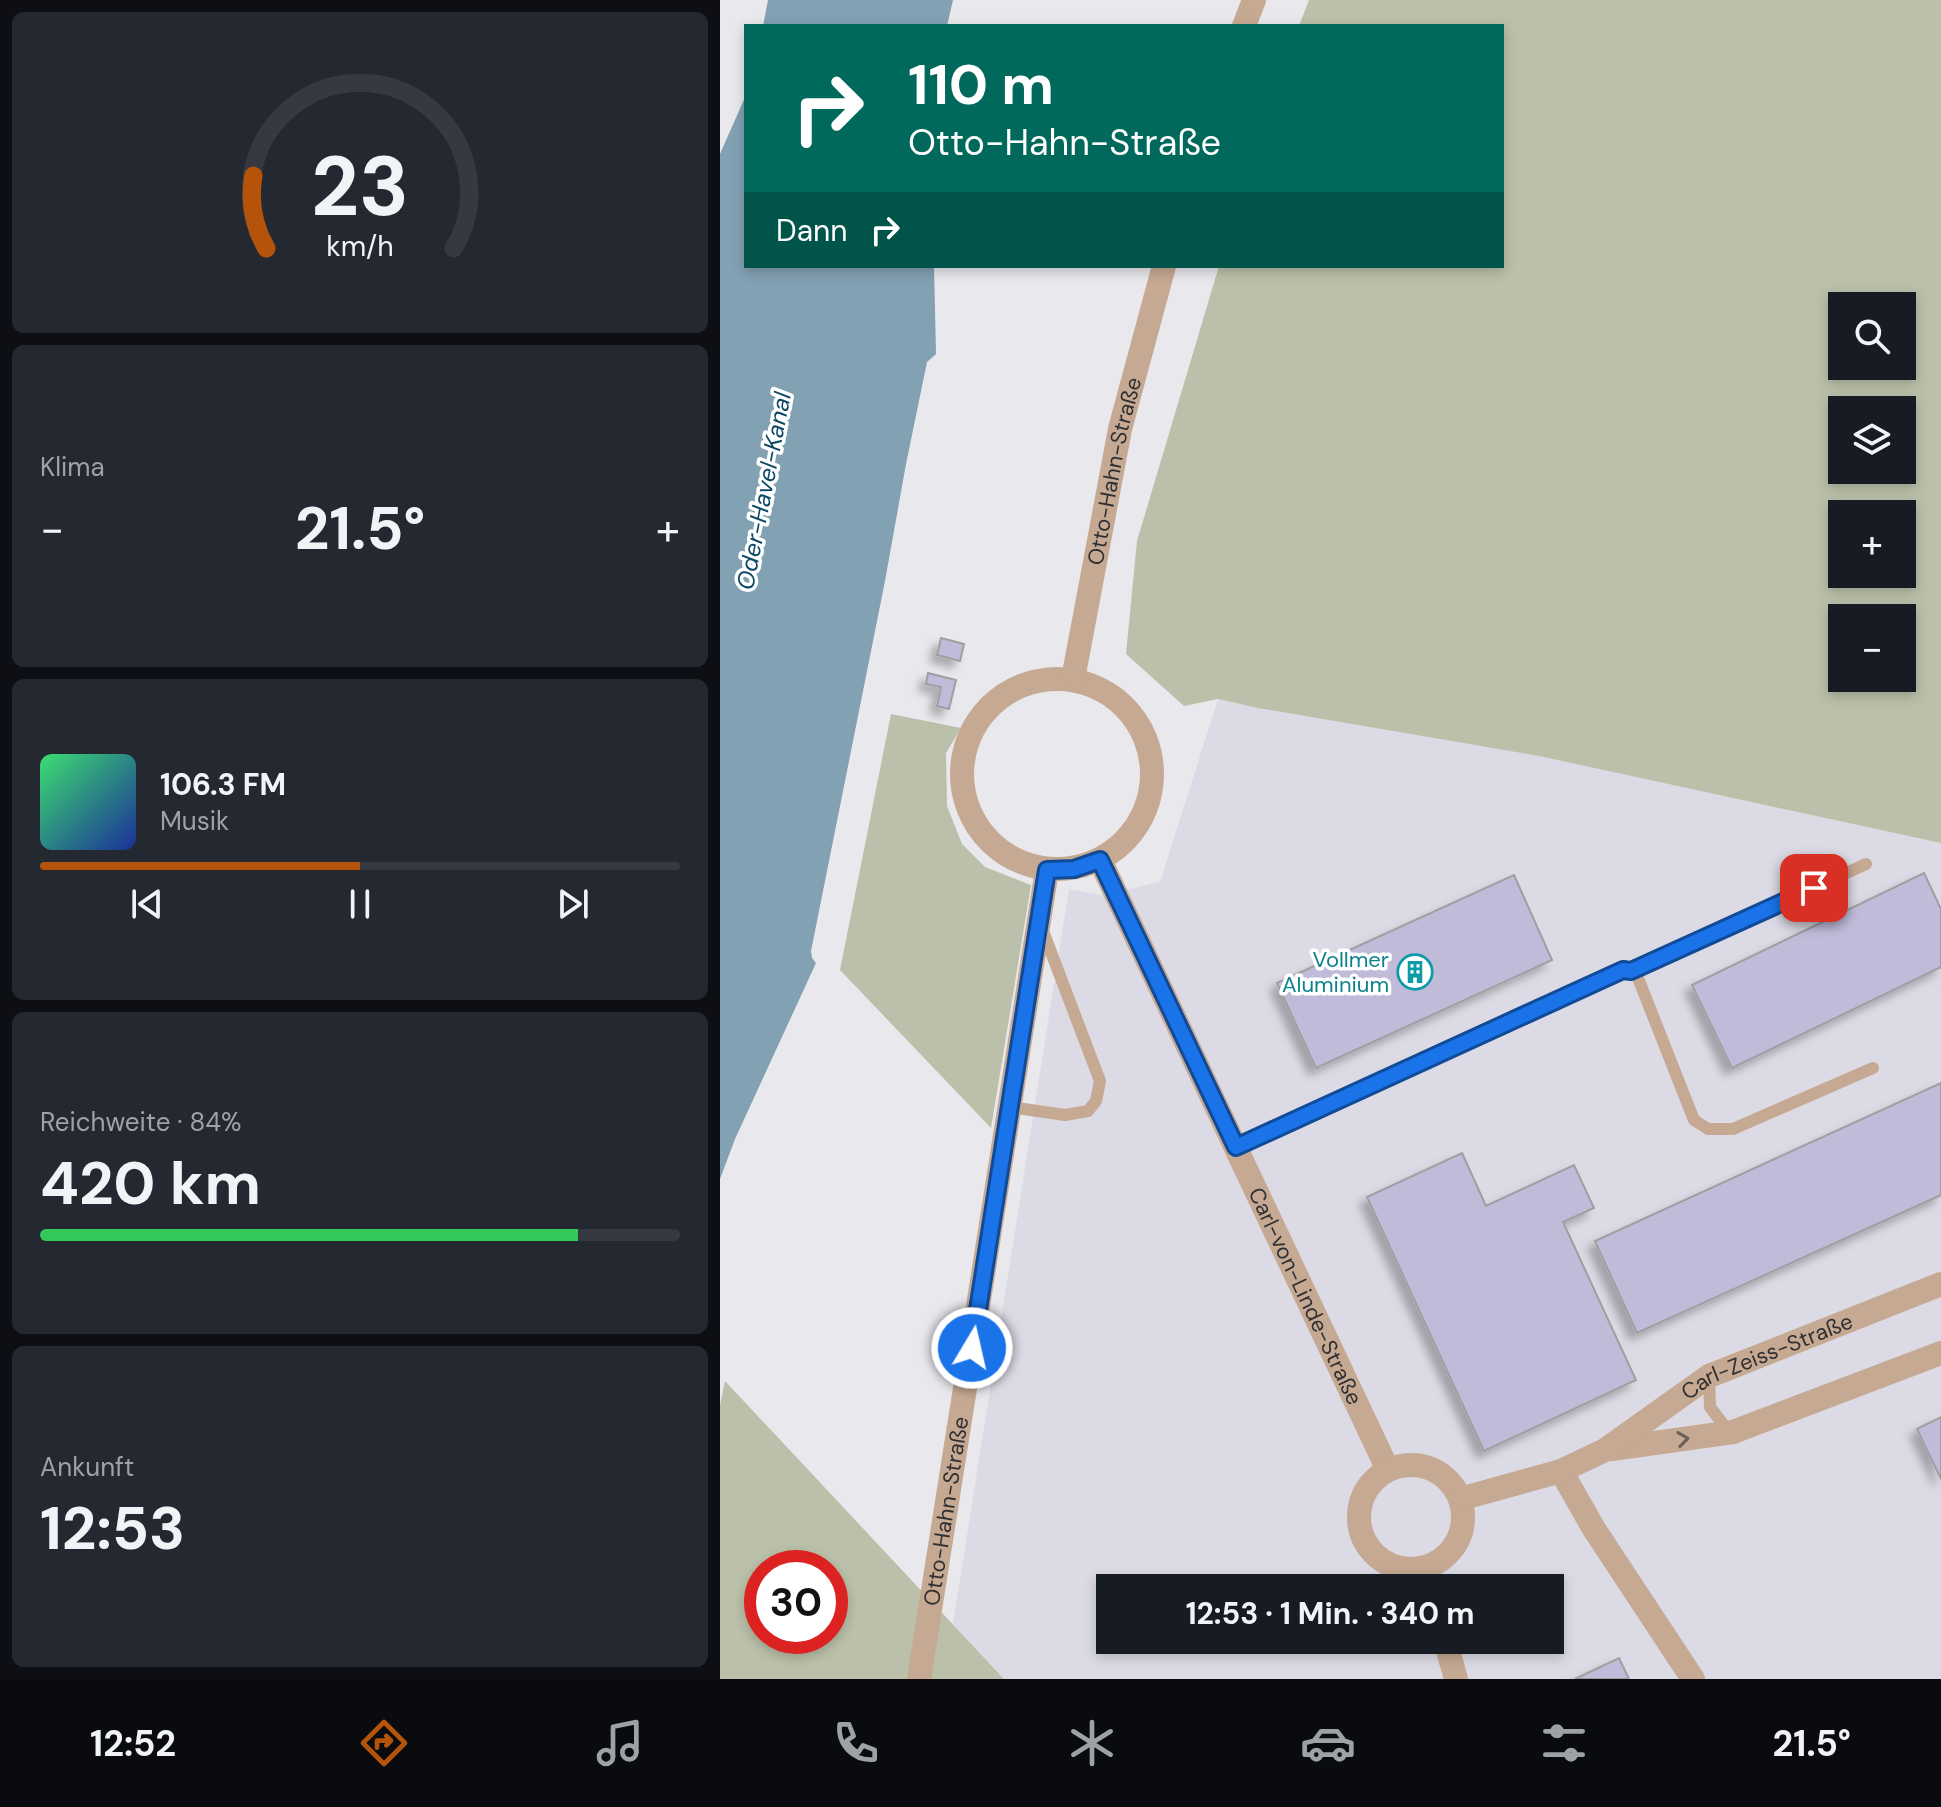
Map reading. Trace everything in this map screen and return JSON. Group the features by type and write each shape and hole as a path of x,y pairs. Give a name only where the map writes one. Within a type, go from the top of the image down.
{"street":[{"path":"1245,24 1254,0"},
{"name":"Otto-Hahn-Straße","path":"1073,679 1120,429 1163,268"},
{"path":"1042,679 1073,679 1102,688 1126,706 1143,731 1152,759 1152,790 1143,818 1125,842 1100,860 1074,869 1047,870 1017,862 992,845 973,821 962,792 962,761 971,732 989,707 1013,688 1042,679"},
{"name":"Carl-von-Linde-Straße","path":"1100,860 1388,1470"},
{"name":"Otto-Hahn-Straße","path":"919,1679 1047,870"},
{"name":"Carl-Zeiss-Straße","path":"1460,1499 1561,1471 1605,1450 1709,1376 1941,1284"},
{"name":"Carl-Zeiss-Straße","path":"1605,1450 1729,1432 1941,1353"},
{"path":"1420,1574 1393,1566 1374,1555 1362,1536 1358,1521 1363,1494 1374,1480 1388,1470 1405,1465 1434,1470 1451,1483 1460,1499 1462,1525 1456,1542 1432,1574"},
{"path":"1561,1471 1594,1529 1693,1679"},
{"path":"1449,1654 1456,1679"}],"lane":[{"path":"1236,1147 1623,970 1631,971 1866,864"},
{"path":"1010,1107 1065,1115 1088,1111 1096,1101 1100,1081 1039,921"},
{"path":"1631,971 1638,978 1694,1120 1708,1129 1733,1129 1873,1068"},
{"path":"1709,1376 1710,1407 1729,1432"}],"shaded area":[{"path":"1218,699 1539,756 1941,843 1941,1679 1004,1679 953,1624 1069,889 1103,895 1160,882"}],"green space":[{"path":"1309,0 1941,0 1941,843 1539,756 1218,699 1184,706 1126,654 1137,541 1218,268 1504,268 1504,24 1300,24"},
{"path":"891,714 961,728 946,753 947,806 962,844 985,867 1031,885 991,1128 840,970"},
{"path":"725,1381 1004,1679 720,1679 720,1405"}],"water":[{"path":"768,0 953,0 947,24 763,24"},
{"name":"Oder-Havel-Kanal","path":"744,100 744,268 934,268 936,354 927,362 906,464 811,951 816,963 735,1139 720,1179 720,154"}],"building":[{"path":"941,638 964,644 960,661 937,655"},
{"path":"928,673 956,680 949,709 937,706 941,687 926,684"},
{"path":"1924,873 1941,909 1941,967 1732,1068 1692,985"},
{"name":"Vollmer Aluminium","path":"1514,875 1552,960 1316,1068 1277,983"},
{"path":"1941,1083 1941,1195 1637,1333 1595,1241"},
{"path":"1462,1153 1486,1206 1574,1165 1594,1208 1563,1222 1636,1380 1484,1451 1367,1197"},
{"path":"1941,1417 1941,1479 1917,1429"},
{"path":"1619,1658 1629,1679 1575,1679"}],"place":[{"name":"Vollmer Aluminium","path":"1415,972"}],"route":[{"path":"972,1348 1047,870 1074,869 1100,860 1236,1147 1623,970 1631,971 1814,888"}]}
